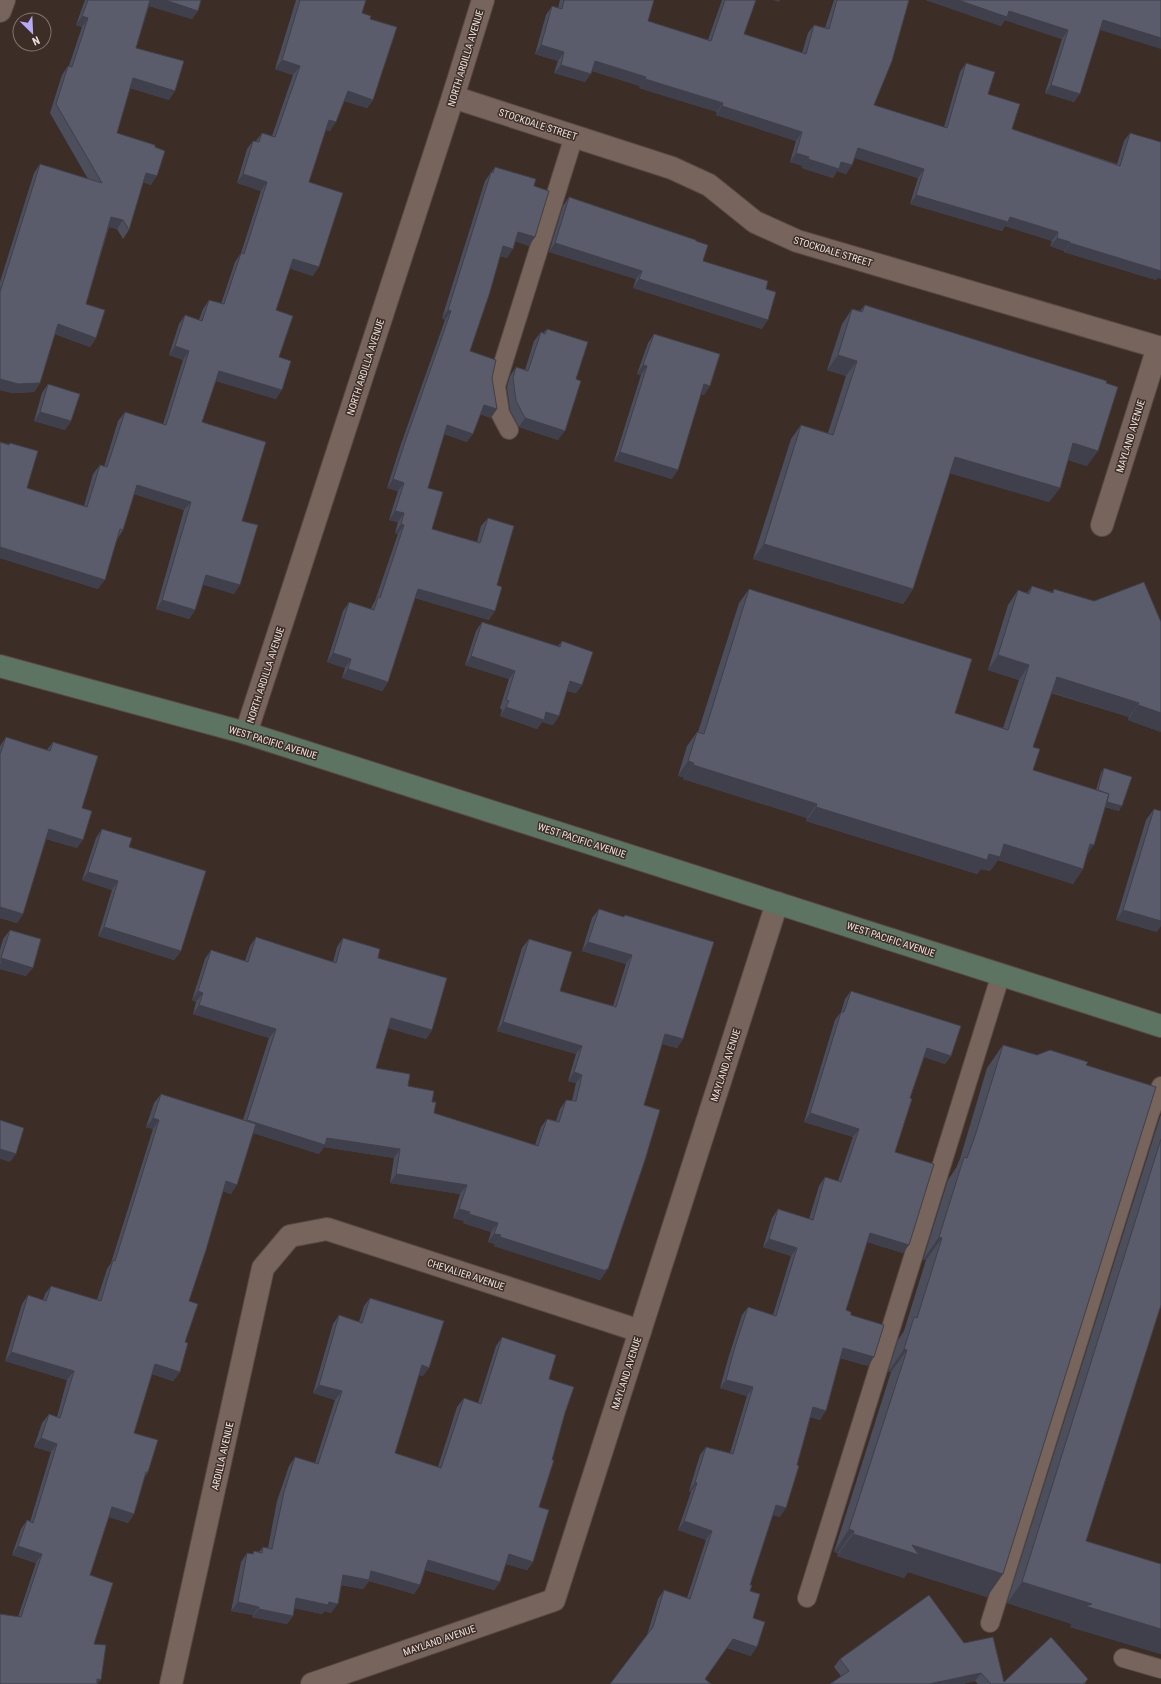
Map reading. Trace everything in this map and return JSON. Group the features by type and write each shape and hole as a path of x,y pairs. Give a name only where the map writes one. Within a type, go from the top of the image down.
{"street":[{"path":"0,11 4,0"},
{"name":"NORTH ARDILLA AVENUE","path":"246,733 453,97 483,0"},
{"name":"STOCKDALE STREET","path":"453,97 672,168 709,185 755,222 797,241 1160,348"},
{"name":"MAYLAND AVENUE","path":"1102,525 1160,348"},
{"name":"WEST PACIFIC AVENUE","path":"0,666 246,733 1161,1026"},
{"name":"MAYLAND AVENUE","path":"312,1684 554,1600 777,903"},
{"name":"CHEVALIER AVENUE","path":"290,1236 327,1229 640,1330"},
{"name":"ARDILLA AVENUE","path":"171,1684 263,1268 290,1236"}],"lane":[{"path":"509,430 500,413 496,386 574,136"},
{"path":"807,1598 1001,974"},
{"path":"990,1623 1150,1113 1161,1086"},
{"path":"1123,1658 1161,1669"}],"building":[{"path":"88,0 150,0 136,48 184,61 175,91 133,78 117,133 155,145 155,147 165,151 157,176 146,173 129,230 123,220 111,217 86,304 105,310 96,338 58,324 40,383 18,384 0,379 0,292 40,164 102,183 56,104 68,66 72,67 88,18 82,16"},
{"path":"165,0 201,0 198,11"},
{"path":"300,0 366,0 362,13 371,16 370,19 397,27 373,100 348,91 336,122 329,120 309,182 343,193 319,267 293,259 276,310 293,316 279,357 291,361 282,390 219,371 202,422 266,442 242,521 258,525 240,585 206,575 195,610 162,600 191,502 137,485 123,530 120,529 105,580 0,547 0,442 9,445 10,443 38,451 27,488 87,507 100,465 107,467 125,412 166,425 189,351 175,346 185,315 202,321 209,300 224,304 241,253 244,254 267,182 243,174 253,141 259,142 262,133 275,137 300,66 282,60"},
{"path":"564,0 654,0 648,21 711,41 725,0 756,0 744,34 806,54 814,25 829,29 837,0 909,0 892,61 874,105 947,128 966,63 995,72 988,94 1020,104 1012,129 1120,166 1130,133 1161,142 1161,271 1070,243 1057,238 1058,232 1010,217 1008,222 916,195 924,169 858,148 852,165 841,162 839,169 808,159 809,157 796,153 802,132 722,106 723,103 645,79 646,77 595,61 591,74 561,65 564,52 541,45 552,6 562,9"},
{"path":"958,0 1161,0 1161,38 1103,20 1080,94 1051,85 1068,30 1009,11 1007,17"},
{"path":"495,167 536,179 534,186 549,191 535,237 518,232 513,249 503,246 490,292 470,351 496,360 492,378 497,409 484,405 473,434 447,425 428,488 443,492 432,529 480,543 488,518 514,526 497,585 502,587 495,611 418,589 388,682 348,669 351,659 333,653 349,602 374,610 378,597 380,598 404,525 401,524 404,513 395,511 404,483 393,479 451,311 448,310 491,172 493,173"},
{"path":"569,197 708,245 703,261 768,281 766,289 776,292 768,320 639,279 642,271 555,243"},
{"path":"865,305 1107,381 1106,383 1118,387 1098,451 1073,443 1060,488 955,457 913,589 764,544 801,425 833,435 857,361 838,355 852,309 862,312"},
{"path":"547,329 588,342 576,379 581,381 565,431 525,418 516,401 513,378 516,367 528,371 541,332 545,334"},
{"path":"654,334 720,354 710,386 704,384 678,470 620,452 647,366 643,365"},
{"path":"48,384 80,394 71,421 40,412"},
{"path":"1144,582 1161,622 1161,713 1138,705 1139,703 1057,677 1033,747 1040,749 1033,770 1109,794 1094,845 1090,844 1083,869 1004,844 1000,857 989,854 987,860 816,807 817,804 693,765 694,763 688,761 697,732 704,734 749,589 972,659 955,713 1008,730 1029,665 998,655 1018,590 1029,594 1032,586 1053,593 1054,589 1094,601"},
{"path":"482,622 560,647 562,641 593,652 582,685 570,681 559,716 546,712 544,720 506,707 509,701 506,700 515,671 471,656"},
{"path":"6,737 50,751 53,742 98,756 82,808 92,811 83,840 49,829 23,914 0,907 0,754"},
{"path":"1104,768 1132,777 1122,806 1107,802 1109,794 1098,790"},
{"path":"1154,809 1161,811 1161,921 1123,910"},
{"path":"102,829 132,838 129,847 206,871 181,951 104,927 118,881 88,872"},
{"path":"599,909 624,917 625,915 714,942 683,1039 665,1034 644,1105 660,1110 645,1160 608,1269 606,1269 606,1271 500,1237 501,1235 494,1234 498,1223 469,1214 470,1212 459,1209 467,1185 396,1174 400,1149 327,1138 325,1145 247,1120 276,1029 199,1005 203,993 198,991 211,950 248,962 256,937 336,963 343,938 380,949 378,958 447,978 432,1030 391,1018 376,1068 410,1074 408,1086 434,1091 432,1102 436,1102 434,1113 538,1146 547,1119 559,1122 566,1100 576,1101 582,1075 574,1072 582,1046 503,1022 529,939 572,952 560,991 616,1007 632,955 588,942"},
{"path":"10,930 41,939 33,968 1,958"},
{"path":"851,991 961,1026 951,1056 927,1048 910,1098 912,1099 895,1152 934,1164 909,1245 870,1233 846,1310 851,1312 851,1315 884,1325 874,1357 843,1348 826,1411 813,1407 797,1465 799,1466 786,1508 776,1505 750,1585 752,1585 750,1591 760,1594 753,1618 765,1622 757,1647 733,1639 705,1679 711,1684 610,1684 653,1627 664,1590 690,1599 712,1531 684,1521 697,1483 695,1482 706,1447 733,1454 753,1387 726,1380 734,1350 748,1307 776,1316 797,1248 769,1239 778,1209 813,1220 825,1177 841,1182 859,1129 810,1113 841,1012 844,1012"},
{"path":"1003,1045 1037,1055 1050,1050 1088,1062 1086,1065 1156,1087 1003,1574 912,1545 919,1555 853,1534 854,1531 849,1529 907,1350 904,1349 914,1317 917,1318 942,1238 939,1237 964,1157 967,1158 975,1136"},
{"path":"161,1094 256,1124 237,1185 226,1181 206,1250 189,1301 198,1304 185,1342 188,1343 180,1372 155,1364 134,1433 158,1440 148,1472 146,1472 134,1514 112,1507 90,1575 113,1583 94,1644 106,1645 101,1680 97,1679 97,1684 0,1684 0,1614 21,1617 42,1554 18,1546 27,1520 33,1523 57,1444 41,1438 49,1414 60,1418 74,1371 11,1352 28,1295 46,1301 51,1286 101,1301 159,1120 153,1118"},
{"path":"0,1120 24,1128 16,1154 0,1149"},
{"path":"1161,1139 1161,1305 1086,1541 1161,1564 1161,1629 1085,1606 1092,1604 1022,1582"},
{"path":"370,1298 444,1321 429,1368 422,1365 395,1453 441,1468 464,1398 481,1404 502,1337 556,1355 549,1379 574,1387 565,1413 552,1460 554,1460 539,1507 549,1510 533,1562 509,1554 500,1582 428,1560 420,1585 371,1571 369,1580 343,1575 338,1604 329,1602 328,1605 296,1598 293,1616 259,1609 259,1607 238,1602 247,1553 253,1554 254,1551 262,1553 263,1547 272,1549 284,1492 295,1457 318,1464 342,1391 319,1385 339,1315 362,1323"},
{"path":"929,1595 964,1643 993,1637 1004,1682 1051,1637 1088,1679 1083,1684 991,1684 981,1673 929,1684 830,1684 849,1671 840,1659"}]}
